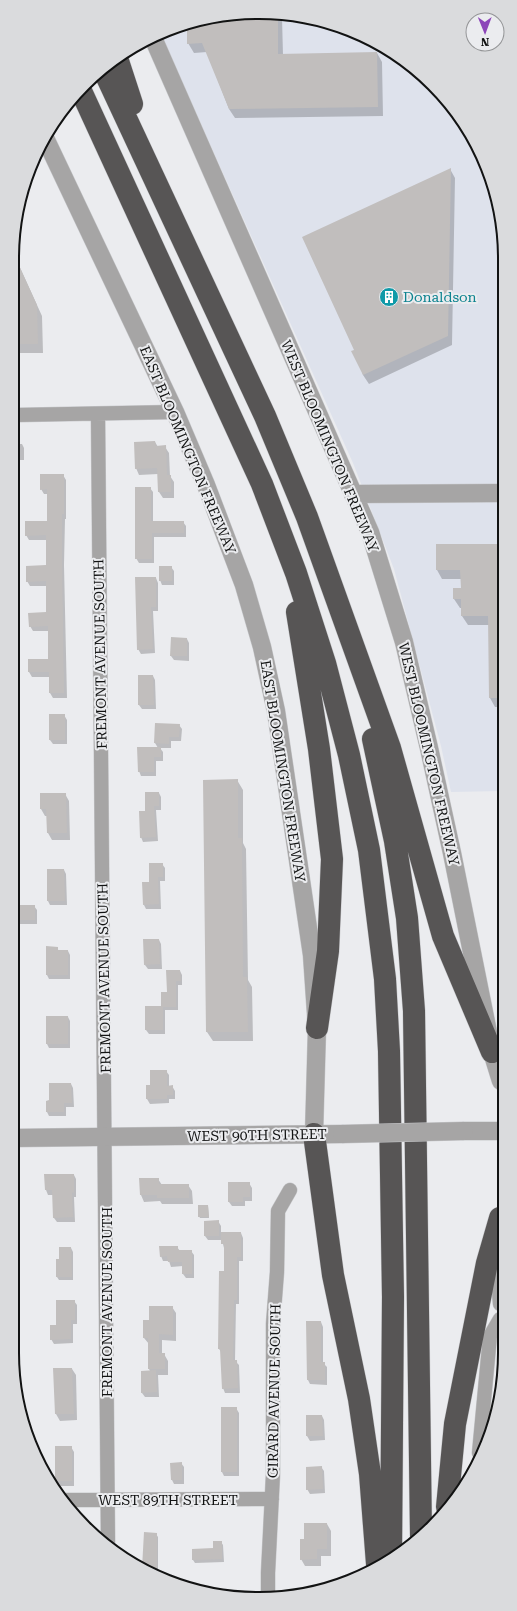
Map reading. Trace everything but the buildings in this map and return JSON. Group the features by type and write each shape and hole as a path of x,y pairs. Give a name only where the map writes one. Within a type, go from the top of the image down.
{"highway":[{"path":"119,64 163,198"},
{"path":"106,74 265,416 307,517 390,748 443,936 492,1052"},
{"path":"83,95 262,484 288,550 325,663 348,755 368,850 385,980 389,1051 393,1298 391,1553"},
{"path":"288,550 319,749 332,859 328,951 317,1028"},
{"path":"347,629 373,738 395,841 407,918 414,1011 421,1528"},
{"path":"314,1134 333,1275 359,1399 370,1474 377,1561"},
{"path":"448,1499 456,1424 487,1263 498,1223"}],"street":[{"name":"WEST BLOOMINGTON FREEWAY","path":"155,43 370,532 405,649 429,748 452,853 492,1052 498,1071"},
{"name":"EAST BLOOMINGTON FREEWAY","path":"48,145 175,412 206,485 244,585 262,647 276,712 312,954 317,1028 314,1134"},
{"path":"19,415 175,412"},
{"name":"FREMONT AVENUE SOUTH","path":"98,414 106,1137 108,1539"},
{"path":"353,494 498,493"},
{"name":"WEST 90TH STREET","path":"19,1138 498,1131"},
{"name":"GIRARD AVENUE SOUTH","path":"268,1591 272,1499 273,1324 277,1272 278,1211 290,1190"},
{"path":"498,1250 498,1279"},
{"path":"479,1447 490,1336 498,1322"},
{"name":"WEST 89TH STREET","path":"70,1500 272,1499"}],"shaded area":[{"path":"258,19 290,21 320,27 350,37 392,59 428,89 458,125 480,167 490,197 496,227 498,258 498,791 451,792 441,746 394,569 353,463 163,39 167,37 197,27 227,21"}],"place":[{"name":"Donaldson","path":"389,297"}]}
